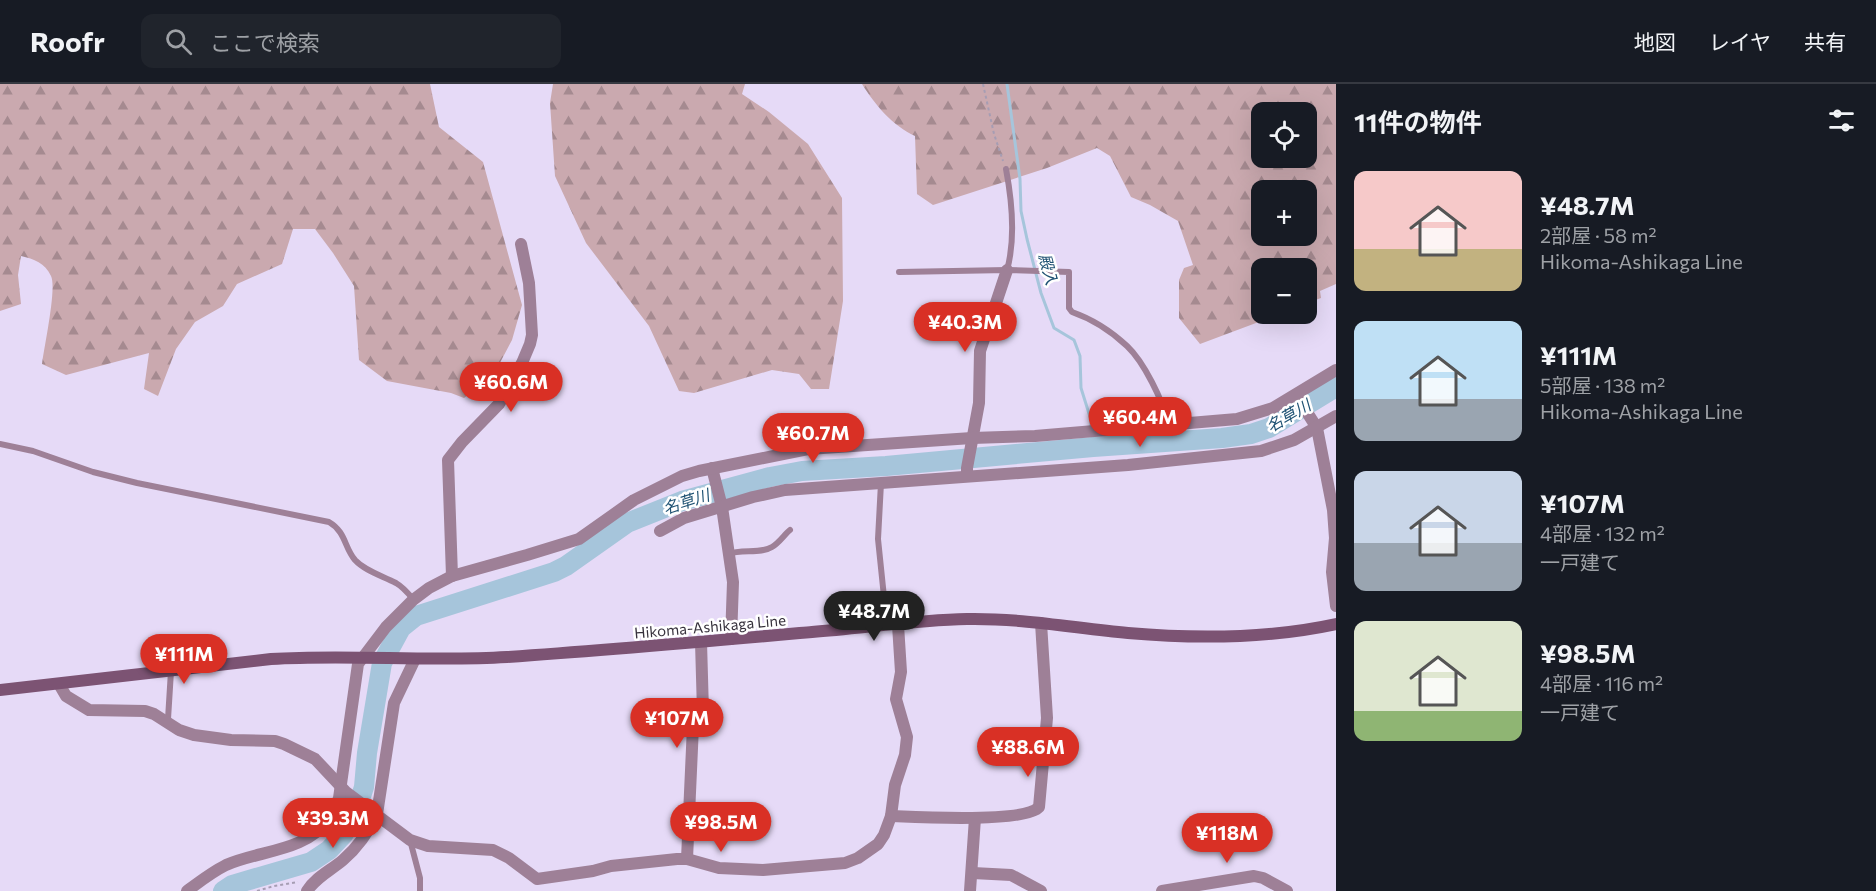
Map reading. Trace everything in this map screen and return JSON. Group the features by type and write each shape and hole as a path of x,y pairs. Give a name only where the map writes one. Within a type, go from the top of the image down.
{"main road":[{"name":"Hikoma-Ashikaga Line","path":"365,658 490,658 963,619 1041,623 1126,633 1215,636 1281,634 1336,624"},
{"path":"0,690 280,659 365,658"}],"street":[{"path":"452,576 448,459 499,404 531,344 529,283 521,244"},
{"path":"967,472 979,403 980,351 1007,270"},
{"path":"187,891 225,866 304,841 323,826 344,789 358,664 365,658 386,627 413,600 429,588 452,576 579,539 634,500 682,476 808,449 972,442 1168,423 1237,419 1273,408 1296,397 1336,370"},
{"path":"1296,397 1316,426 1333,510 1335,538 1332,572 1336,606"},
{"path":"660,531 684,518 721,504 785,490 881,483 967,472 1128,465 1262,451 1294,440 1336,416"},
{"path":"713,470 721,504 733,582 731,639"},
{"path":"891,816 975,818 1024,813 1039,807 1047,718 1041,623"},
{"path":"59,684 66,696 89,710 145,711 179,730 194,735 231,740 275,741 284,744 315,759 344,789 410,840 428,846 493,850 501,853 537,879 593,871 611,866 677,859 719,868 763,870 845,863 858,858 878,844 884,835 891,816 894,785 905,755 907,737 896,699 901,672 893,625"},
{"path":"687,860 693,726 703,712 701,642"},
{"path":"311,886 345,858 370,829 394,703 412,659"},
{"path":"970,891 975,818"},
{"path":"973,873 1011,875 1041,891"},
{"path":"1162,891 1254,876 1263,878 1287,891"}],"lane":[{"path":"1006,169 1013,219 1007,270"},
{"path":"899,272 1007,270 1069,272 1069,308 1072,312 1101,325 1128,346 1164,406 1168,423"},
{"path":"0,444 33,451 93,472 137,483 329,522 342,534 355,559 370,570 398,584 413,600"},
{"path":"881,483 878,539 893,625"},
{"path":"728,554 739,550 766,550 790,530"},
{"path":"166,722 171,671"},
{"path":"410,840 420,878 420,891"}],"path":[{"path":"983,84 994,134 1006,169"},
{"path":"257,891 274,886 311,886"}],"green space":[{"path":"0,84 430,84 439,127 483,162 522,305 512,340 493,376 464,398 451,393 387,381 359,360 354,286 315,229 293,229 282,264 237,284 223,306 195,322 176,349 158,396 144,389 149,353 66,375 42,364 52,292 51,276 46,268 35,260 21,256 18,275 21,304 0,311"},
{"path":"553,84 745,84 742,94 769,112 808,144 842,198 843,301 829,389 811,389 799,374 772,370 694,393 679,391 649,326 586,243 555,176 550,103"},
{"path":"862,84 1336,84 1336,284 1320,291 1321,298 1317,299 1317,258 1251,258 1251,324 1253,324 1200,344 1179,318 1179,280 1184,268 1193,265 1178,221 1131,197 1110,156 1097,148 1047,168 933,205 917,194 915,136 892,121"}],"waterway":[{"name":"殿入","path":"1007,84 1020,179 1021,211 1027,239 1041,293 1054,328 1074,340 1080,356 1081,388 1091,420 1091,429"},
{"name":"名草川","path":"223,891 232,885 311,862 329,850 343,835 355,815 364,787 367,753 382,663 401,628 416,616 554,572 627,523 682,501 770,477 802,471 886,466 1251,434 1269,428 1336,387"},
{"name":"殿入","path":"1092,436 1093,447"}]}
